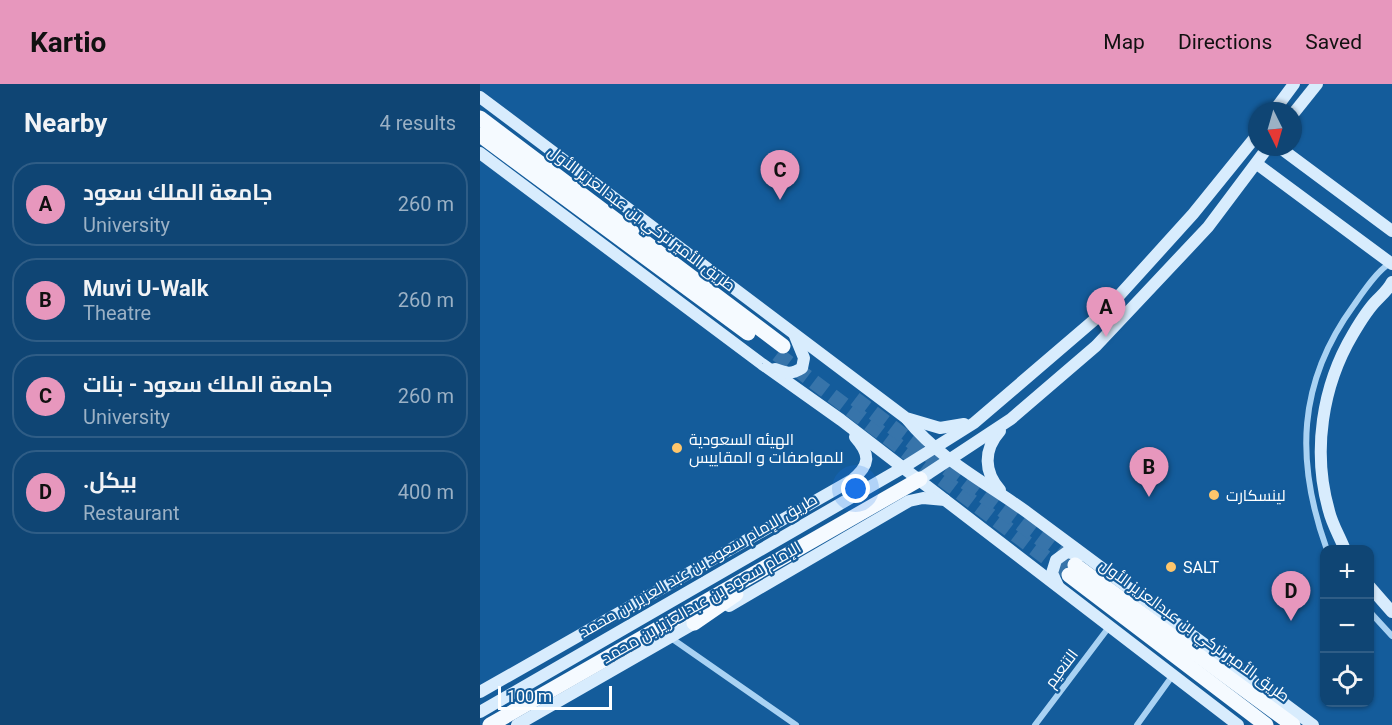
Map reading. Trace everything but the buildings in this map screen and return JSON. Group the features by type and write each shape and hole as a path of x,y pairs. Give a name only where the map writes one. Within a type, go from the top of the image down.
{"main road":[{"path":"1281,102 1294,84"},
{"path":"1302,103 1317,84"},
{"path":"480,97 906,418 933,447 950,461 1006,497 1313,725"},
{"name":"طريق الأمير تركي بن عبدالعزيز الأول","path":"480,118 780,350 480,135"},
{"path":"933,447 974,423 1107,309 1193,214 1248,146"},
{"path":"480,153 904,467 1063,590"},
{"path":"920,479 1011,419 1129,313 1208,227 1262,156"},
{"path":"1292,156 1392,231"},
{"path":"1257,164 1392,265"},
{"path":"1343,545 1329,514 1324,493 1321,452 1327,397 1346,346 1363,317 1392,282"},
{"path":"762,364 785,373 794,373 802,368 804,358 793,333"},
{"path":"1032,375 1046,389"},
{"path":"906,418 940,428 974,423"},
{"path":"1006,497 993,481 987,460 992,440 1011,419"},
{"name":"الإمام سعود بن عبدالعزيز بن محمد","path":"480,692 852,480 863,471 865,448 841,420"},
{"name":"طريق الإمام سعود بن عبد العزيز بن محمد","path":"480,712 904,467 933,447"},
{"name":"طريق الإمام سعود بن عبد العزيز بن محمد","path":"490,725 920,479"},
{"name":"الإمام سعود بن عبدالعزيز بن محمد","path":"517,725 901,506 923,498 945,500"},
{"path":"770,526 840,504"},
{"path":"694,623 804,547"},
{"path":"1091,560 1072,552 1061,555 1056,560 1052,573 1058,586 1238,725"},
{"name":"طريق الأمير تركي بن عبدالعزيز الأول","path":"1266,725 1072,570 1293,725"},
{"path":"1374,591 1392,612"}],"street":[{"path":"1326,545 1316,518 1307,477 1307,413 1318,369 1331,340 1361,295 1388,263 1392,265"},
{"path":"1374,616 1392,636"},
{"name":"التنعيم","path":"1035,725 1109,627"},
{"path":"671,637 796,725"},
{"path":"1137,725 1173,675"}],"tunnel":[{"path":"777,354 1069,575"},
{"path":"855,399 1075,565"}],"place":[{"name":"جامعة الملك سعود - بنات","path":"780,200"},
{"name":"جامعة الملك سعود","path":"1106,337"},
{"name":"الهيئه السعودية للمواصفات و المقاييس","path":"677,448"},
{"name":"لينسكارت","path":"1214,495"},
{"name":"Muvi U-Walk","path":"1149,497"},
{"name":"SALT","path":"1171,567"},
{"name":".بيكل","path":"1291,621"}]}
